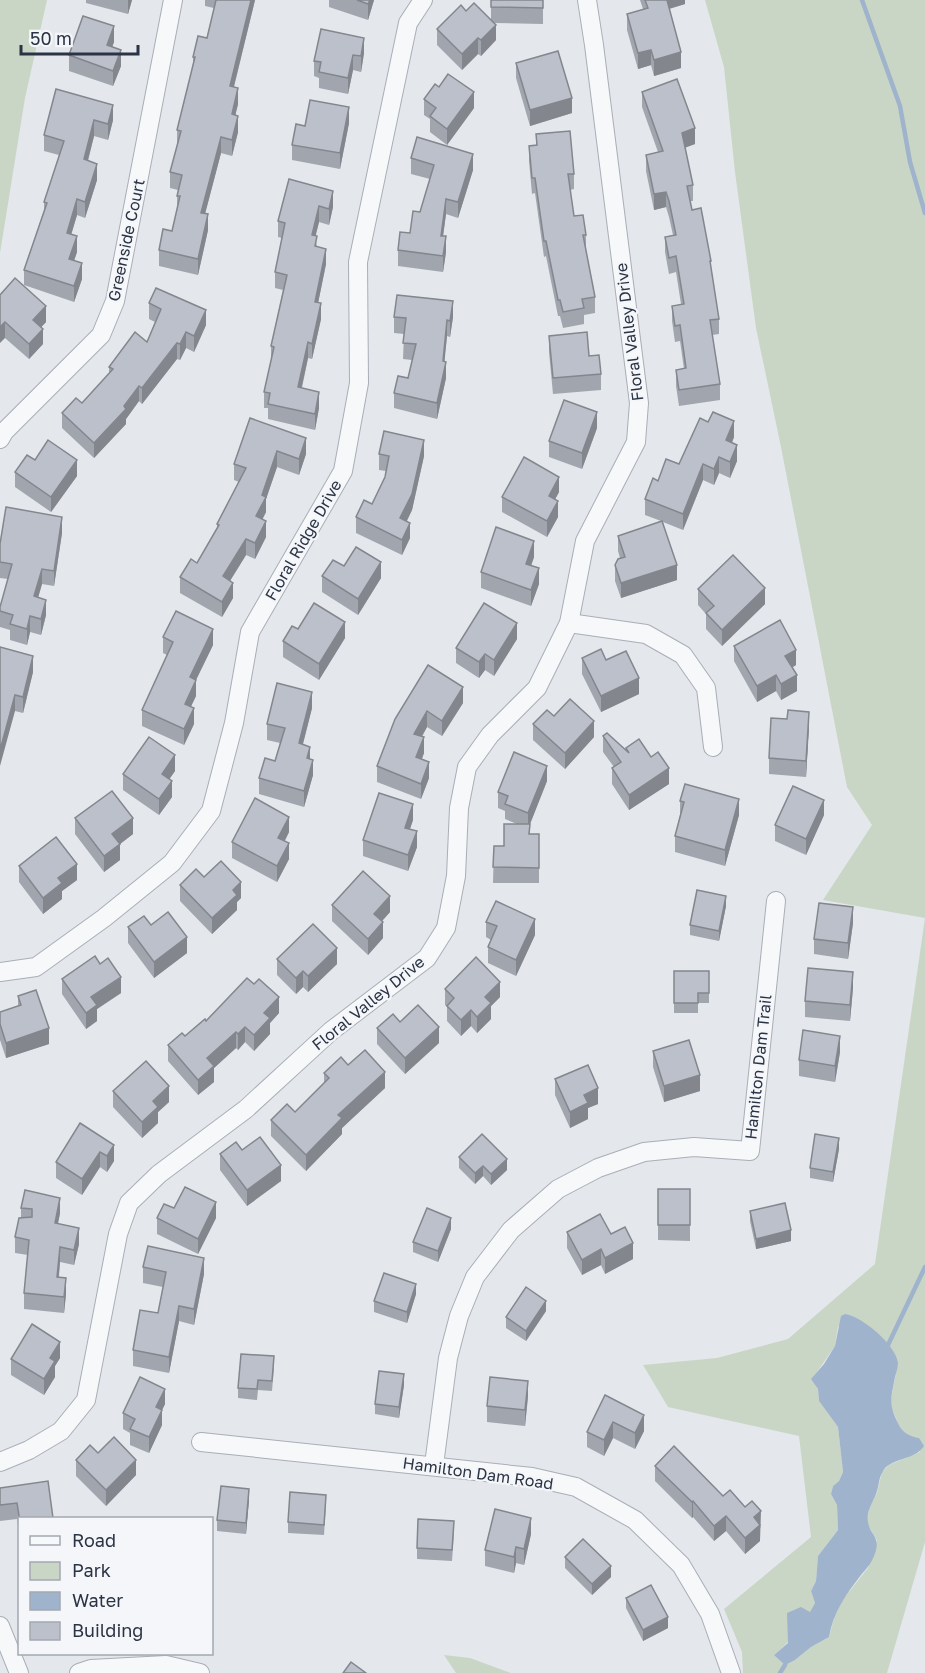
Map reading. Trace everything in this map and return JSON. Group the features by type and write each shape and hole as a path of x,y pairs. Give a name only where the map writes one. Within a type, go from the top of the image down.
{"street":[{"name":"Greenside Court","path":"0,439 4,432 101,335 115,301 173,0"},
{"name":"Floral Ridge Drive","path":"0,972 36,967 104,918 172,863 212,811 234,723 250,632 343,471 359,383 358,262 408,23 423,0"},
{"name":"Floral Valley Drive","path":"0,1462 29,1450 61,1431 86,1400 118,1234 129,1203 159,1174 246,1109 331,1031 427,958 446,928 456,876 459,808 467,767 490,735 537,688 569,622 585,541 636,442 639,403 587,0"},
{"path":"569,622 646,634 683,656 706,688 713,747"},
{"name":"Hamilton Dam Trail","path":"434,1466 448,1358 459,1316 476,1277 511,1230 558,1189 598,1168 644,1152 694,1147 750,1151 776,901"},
{"name":"Hamilton Dam Road","path":"201,1442 532,1477 576,1487 634,1520 681,1565 710,1614 731,1673"},
{"path":"0,1626 19,1673"},
{"path":"79,1673 91,1669 166,1665 200,1673"}],"green space":[{"path":"0,0 47,0 25,98 0,253"},
{"path":"705,0 925,0 925,918 823,900 872,825 847,787 756,328 735,172 724,67"},
{"path":"925,918 925,1542 887,1673 743,1673 742,1652 724,1609 811,1537 799,1436 668,1407 643,1365 717,1358 788,1339 875,1264","holes":["838,1326 898,1363 890,1404 901,1430 909,1436 919,1438 920,1452 889,1465 882,1472 877,1493 869,1508 867,1523 877,1540 868,1568 844,1598 835,1615 829,1637 811,1647 795,1660 774,1655 797,1631 815,1603 811,1591 816,1581 818,1556 838,1530 837,1505 831,1494 833,1486 839,1481 843,1472 838,1427 819,1401 818,1389 812,1379 835,1346"]},
{"path":"444,1655 470,1658 511,1673 456,1673"}],"water":[{"path":"845,1314 860,1320 877,1332 896,1356 898,1363 892,1396 893,1410 904,1432 919,1438 924,1446 915,1454 890,1464 881,1475 868,1517 869,1527 877,1544 874,1556 841,1604 829,1637 785,1665 774,1655 788,1643 787,1613 801,1607 810,1612 815,1603 811,1591 816,1581 818,1556 838,1530 837,1505 831,1494 833,1486 839,1481 843,1472 838,1427 819,1401 818,1389 811,1379 835,1346 841,1316"}],"building":[{"path":"216,0 251,0 230,86 238,88 232,114 238,116 232,140 221,137 201,213 208,214 198,259 159,250 163,229 172,231 180,196 177,196 182,175 170,172 181,131 177,130 195,57 193,57 198,36 207,38"},
{"path":"357,0 370,0 368,4"},
{"path":"491,0 543,0 543,8 491,7"},
{"path":"645,0 667,0 681,52 654,60 651,50 638,53 627,14 648,8"},
{"path":"474,3 496,25 462,54 437,29 461,5 466,11"},
{"path":"83,16 114,26 107,45 121,50 113,71 69,55"},
{"path":"321,29 364,38 361,56 353,55 348,78 319,72 321,62 314,61"},
{"path":"558,51 572,98 530,110 516,63"},
{"path":"448,74 474,92 447,129 430,116 436,108 424,99 435,84 439,87"},
{"path":"677,79 695,128 682,133 693,185 687,186 692,210 701,208 711,261 719,319 710,320 720,384 679,390 676,370 686,368 680,325 675,326 672,306 684,304 676,256 669,258 665,237 676,235 666,192 654,194 646,155 663,151 642,92"},
{"path":"56,89 113,105 108,124 94,120 84,159 97,164 85,202 77,199 67,233 77,236 69,259 82,263 74,286 24,270 47,203 44,202 64,141 44,135"},
{"path":"310,100 349,107 340,153 292,145 296,124 305,126"},
{"path":"570,131 574,174 568,174 574,216 583,215 586,235 583,235 595,297 582,299 584,308 563,312 560,300 558,300 546,241 544,241 535,178 532,178 529,146 537,145 536,134"},
{"path":"417,137 473,154 458,202 446,199 441,236 446,236 443,256 398,250 400,232 410,233 413,211 420,212 434,165 411,158"},
{"path":"289,179 333,191 329,209 319,206 312,235 317,236 315,246 326,249 315,302 321,303 312,344 308,342 298,387 319,392 315,414 268,404 270,393 264,392 274,347 271,346 287,275 275,272 285,223 278,221"},
{"path":"15,278 46,306 33,320 43,329 29,344 5,322 0,327 0,295"},
{"path":"156,288 206,310 194,336 186,332 180,344 177,343 142,388 139,386 124,406 126,409 94,443 62,413 76,398 82,403 113,369 109,367 135,332 147,342 161,309 149,303"},
{"path":"397,295 453,301 450,321 447,320 443,361 446,362 437,403 394,393 398,376 408,378 416,344 403,343 406,318 394,317"},
{"path":"587,332 589,356 599,355 601,374 553,378 549,336"},
{"path":"564,400 597,412 582,453 549,441"},
{"path":"713,412 734,421 726,440 737,445 730,462 719,457 714,469 703,464 683,514 645,499 653,478 658,481 666,459 679,464 700,418 708,422"},
{"path":"250,418 306,438 299,459 277,451 262,495 266,497 256,516 266,521 255,543 246,539 223,576 233,583 222,602 180,577 191,559 197,563 219,525 217,524 246,468 234,464"},
{"path":"384,431 424,440 412,494 400,518 410,523 402,540 356,517 364,500 372,504 385,477 389,456 379,454"},
{"path":"48,440 77,460 51,497 15,472 27,455 35,460"},
{"path":"524,457 559,477 549,496 558,501 547,521 502,497"},
{"path":"6,507 62,517 54,571 42,569 34,596 46,600 41,619 30,616 27,629 10,624 13,615 0,611 12,564 0,562 0,544"},
{"path":"662,521 677,565 621,583 615,565 618,559 625,557 618,536"},
{"path":"496,527 534,541 526,564 539,568 531,590 481,572"},
{"path":"356,547 381,562 358,599 322,576 333,560 344,566"},
{"path":"733,555 765,588 722,630 706,613 714,606 698,589"},
{"path":"314,603 345,622 319,664 283,641 292,626 298,629"},
{"path":"484,603 517,623 494,660 485,654 479,662 456,648"},
{"path":"176,611 213,629 190,677 196,680 185,704 194,708 184,729 142,710 173,642 163,637"},
{"path":"780,620 796,650 785,656 797,675 781,684 776,675 757,686 734,646"},
{"path":"0,647 33,656 23,697 15,695 0,750"},
{"path":"601,649 606,660 626,651 639,678 601,696 582,658"},
{"path":"428,665 463,687 442,721 427,711 414,734 424,737 416,757 429,762 421,784 377,766 395,719"},
{"path":"277,683 312,692 299,743 310,747 307,758 313,760 304,791 259,778 265,758 275,761 285,728 267,724"},
{"path":"570,699 594,721 565,753 533,724 547,710 554,716"},
{"path":"788,710 809,712 806,761 769,758 771,718 787,719"},
{"path":"607,733 629,753 626,748 639,739 651,757 658,752 669,768 629,795 612,768 621,762 603,736"},
{"path":"149,737 175,755 162,774 172,781 159,799 123,774"},
{"path":"514,752 547,766 528,813 505,804 508,796 498,792"},
{"path":"685,784 739,799 725,850 675,836 684,802 680,801"},
{"path":"793,786 824,800 806,839 775,825"},
{"path":"112,791 133,818 112,834 120,844 104,856 75,818"},
{"path":"379,793 413,804 405,828 417,831 408,855 363,840"},
{"path":"255,798 289,817 278,838 289,843 277,866 232,842"},
{"path":"504,824 530,824 529,834 539,834 539,868 493,867 494,846 504,846"},
{"path":"56,837 77,864 58,878 62,883 43,898 19,866"},
{"path":"221,861 241,882 233,890 237,895 212,918 180,885 196,869 204,877"},
{"path":"363,871 390,896 374,914 383,922 368,939 332,905"},
{"path":"697,890 726,896 719,931 690,925"},
{"path":"496,901 535,919 516,960 488,947 497,926 486,922"},
{"path":"819,903 853,907 848,943 814,939"},
{"path":"168,912 187,937 154,962 128,927 144,916 151,925"},
{"path":"313,924 337,948 308,976 303,971 296,978 277,959"},
{"path":"95,956 100,964 108,958 121,977 91,997 97,1005 86,1013 62,979"},
{"path":"476,957 500,982 485,997 491,1003 477,1017 471,1010 461,1020 447,1006 454,998 445,989"},
{"path":"808,968 853,972 850,1005 805,1001"},
{"path":"674,971 709,971 709,993 698,993 698,1003 674,1003"},
{"path":"247,978 254,984 259,979 279,997 264,1013 270,1018 254,1035 245,1027 238,1034 236,1032 207,1058 214,1066 198,1080 168,1045 182,1033 185,1036 205,1019 206,1021"},
{"path":"36,990 49,1028 6,1043 0,1024 0,1012 21,1005 18,996"},
{"path":"418,1005 439,1027 405,1058 377,1028 393,1014 400,1022"},
{"path":"803,1030 840,1036 835,1066 799,1060"},
{"path":"689,1040 700,1075 664,1086 653,1051"},
{"path":"365,1050 385,1072 338,1115 342,1118 306,1155 271,1120 287,1104 295,1112 329,1078 324,1073 341,1057 348,1065"},
{"path":"146,1061 169,1086 153,1101 158,1107 142,1122 113,1091"},
{"path":"588,1065 598,1088 584,1095 588,1103 570,1112 555,1079"},
{"path":"80,1123 114,1145 107,1156 100,1152 82,1179 56,1162"},
{"path":"482,1134 507,1159 491,1174 483,1166 475,1173 459,1157"},
{"path":"815,1134 839,1138 833,1172 810,1168"},
{"path":"260,1137 281,1165 247,1190 220,1154 236,1142 242,1150"},
{"path":"185,1187 216,1202 198,1239 157,1218 164,1204 174,1208"},
{"path":"658,1189 690,1189 690,1225 658,1225"},
{"path":"25,1190 60,1198 55,1223 79,1228 74,1250 60,1247 57,1277 66,1278 64,1297 24,1293 29,1240 15,1237 19,1218 32,1217 32,1209 21,1208"},
{"path":"785,1203 791,1230 756,1239 750,1211"},
{"path":"427,1208 451,1218 438,1251 413,1242"},
{"path":"600,1214 611,1234 625,1227 633,1243 605,1258 601,1249 582,1260 567,1232"},
{"path":"148,1246 204,1258 194,1309 179,1306 169,1357 133,1350 140,1310 158,1313 166,1272 143,1267"},
{"path":"384,1273 416,1284 407,1312 374,1301"},
{"path":"526,1287 546,1301 526,1331 506,1317"},
{"path":"32,1324 60,1342 50,1358 55,1361 44,1379 11,1359"},
{"path":"241,1354 274,1356 272,1381 258,1380 257,1389 238,1388"},
{"path":"379,1371 404,1374 399,1407 375,1404"},
{"path":"140,1377 165,1389 156,1407 162,1410 149,1437 130,1429 135,1419 123,1413"},
{"path":"490,1377 528,1381 525,1410 487,1406"},
{"path":"605,1395 644,1415 635,1433 613,1422 604,1440 587,1432"},
{"path":"114,1437 136,1460 106,1490 76,1460 90,1445 98,1453"},
{"path":"674,1446 723,1496 730,1490 745,1507 752,1501 761,1511 754,1517 760,1525 745,1538 726,1516 714,1526 693,1501 655,1466"},
{"path":"48,1481 53,1517 19,1517 17,1503 0,1505 0,1488"},
{"path":"221,1486 249,1489 246,1523 217,1520"},
{"path":"290,1492 326,1495 324,1525 288,1522"},
{"path":"495,1509 531,1518 524,1549 516,1547 514,1557 485,1550"},
{"path":"418,1519 454,1521 452,1550 417,1548"},
{"path":"583,1539 611,1566 592,1584 565,1557"},
{"path":"651,1585 668,1617 643,1630 626,1598"},
{"path":"351,1662 366,1673 343,1673"}],"waterway":[{"path":"862,0 900,106 910,162 925,213"},
{"path":"888,1345 925,1267"},
{"path":"780,1673 785,1665"}]}
